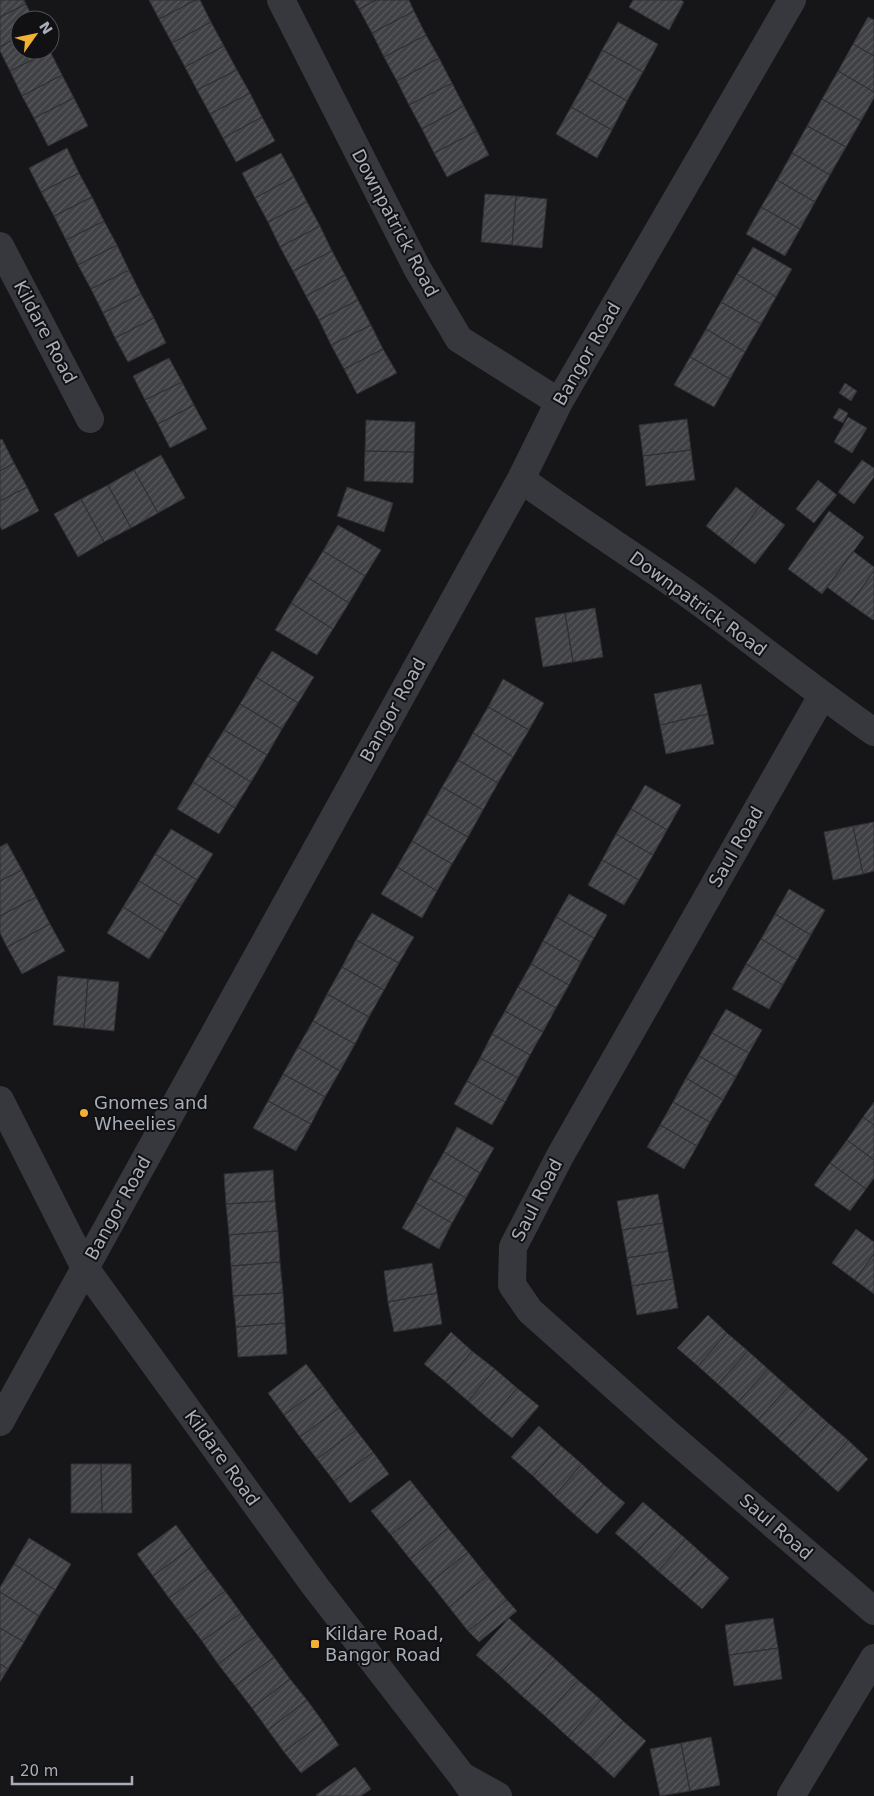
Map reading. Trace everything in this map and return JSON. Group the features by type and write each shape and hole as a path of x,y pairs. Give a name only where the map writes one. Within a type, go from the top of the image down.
{"street":[{"name":"Downpatrick Road","path":"281,0 416,268 459,339 559,402"},
{"name":"Bangor Road","path":"0,1422 521,479 559,402 792,0"},
{"name":"Kildare Road","path":"0,246 90,419"},
{"name":"Downpatrick Road","path":"521,479 563,510 684,591 822,696 874,732"},
{"name":"Saul Road","path":"822,696 556,1164 513,1247 512,1285 530,1311 667,1433 874,1611"},
{"name":"Kildare Road","path":"0,1100 85,1268 315,1586 469,1786"},
{"path":"791,1796 874,1658"},
{"path":"469,1786 498,1796"}],"building":[{"path":"0,0 24,0 26,4 10,10 10,12 0,17"},
{"path":"149,0 196,0 159,19"},
{"path":"196,0 200,0 211,22 172,43 159,19"},
{"path":"354,0 376,0 359,9"},
{"path":"376,0 409,0 414,11 372,33 359,9"},
{"path":"633,0 681,0 684,2 669,30 629,7"},
{"path":"26,4 29,10 14,10"},
{"path":"414,11 426,35 384,57 372,33"},
{"path":"10,12 10,42 0,47 0,17"},
{"path":"868,17 874,20 874,56 853,44"},
{"path":"211,22 224,46 185,67 172,43"},
{"path":"618,22 658,44 643,72 602,50"},
{"path":"426,35 439,58 397,81 384,57"},
{"path":"10,42 10,60 32,60 10,71 0,51 0,47"},
{"path":"853,44 874,56 874,92 838,71"},
{"path":"224,46 237,70 197,90 185,67"},
{"path":"602,50 643,72 627,101 587,78"},
{"path":"439,58 452,83 409,105 397,81"},
{"path":"32,60 54,60 62,75 22,96 10,71"},
{"path":"237,70 250,93 210,114 197,90"},
{"path":"838,71 874,92 874,98 861,121 822,99"},
{"path":"62,75 74,98 34,118 22,96"},
{"path":"587,78 627,101 612,130 571,107"},
{"path":"452,83 464,106 422,129 409,105"},
{"path":"250,93 262,117 223,138 210,114"},
{"path":"74,98 88,126 48,146 34,118"},
{"path":"822,99 861,121 846,147 807,126"},
{"path":"464,106 477,131 434,153 422,129"},
{"path":"571,107 612,130 597,158 556,134"},
{"path":"262,117 275,141 236,162 223,138"},
{"path":"807,126 846,147 830,175 792,153"},
{"path":"477,131 489,155 447,177 434,153"},
{"path":"67,148 79,173 41,192 29,168"},
{"path":"281,153 294,177 255,198 242,173"},
{"path":"792,153 830,175 815,202 777,180"},
{"path":"79,173 92,197 54,216 41,192"},
{"path":"294,177 307,202 268,222 255,198"},
{"path":"777,180 815,202 800,229 761,207"},
{"path":"485,194 516,196 512,245 481,242"},
{"path":"516,196 547,199 542,248 512,245"},
{"path":"92,197 104,221 66,240 54,216"},
{"path":"307,202 320,226 280,247 268,222"},
{"path":"761,207 800,229 785,256 746,234"},
{"path":"104,221 117,245 78,265 66,240"},
{"path":"320,226 332,251 293,271 280,247"},
{"path":"117,245 129,270 91,289 78,265"},
{"path":"753,247 792,269 776,297 737,274"},
{"path":"332,251 345,275 306,296 293,271"},
{"path":"129,270 141,294 103,313 91,289"},
{"path":"737,274 776,297 761,324 721,302"},
{"path":"345,275 358,300 319,320 306,296"},
{"path":"141,294 154,318 115,338 103,313"},
{"path":"358,300 371,325 331,345 319,320"},
{"path":"721,302 761,324 745,352 706,329"},
{"path":"154,318 166,343 128,362 115,338"},
{"path":"371,325 383,349 344,369 331,345"},
{"path":"706,329 745,352 730,379 690,357"},
{"path":"383,349 397,373 357,394 344,369"},
{"path":"690,357 730,379 714,407 674,385"},
{"path":"169,358 182,382 145,400 133,376"},
{"path":"182,382 194,405 158,424 145,400"},
{"path":"845,383 857,391 851,401 839,393"},
{"path":"194,405 207,429 170,448 158,424"},
{"path":"839,408 848,413 843,423 833,418"},
{"path":"848,417 867,428 852,453 834,442"},
{"path":"687,419 691,450 643,456 639,425"},
{"path":"366,420 415,422 414,452 365,451"},
{"path":"2,439 14,463 0,471 0,440"},
{"path":"691,450 695,480 646,486 643,456"},
{"path":"365,451 414,452 413,483 364,481"},
{"path":"161,455 185,498 158,513 134,470"},
{"path":"862,460 874,468 874,477 854,504 838,492"},
{"path":"14,463 27,487 0,501 0,471"},
{"path":"134,470 158,513 131,528 108,485"},
{"path":"818,480 837,495 814,523 796,509"},
{"path":"108,485 131,528 104,542 81,499"},
{"path":"27,487 39,511 2,530 0,526 0,501"},
{"path":"347,487 393,503 384,532 337,516"},
{"path":"736,487 760,506 730,545 706,526"},
{"path":"81,499 104,542 78,557 54,514"},
{"path":"760,506 785,525 755,564 730,545"},
{"path":"829,511 864,537 822,594 788,569"},
{"path":"338,525 381,550 365,576 323,551"},
{"path":"323,551 365,576 349,603 307,577"},
{"path":"853,551 874,567 874,571 850,604 827,587"},
{"path":"874,571 874,619 873,620 850,604"},
{"path":"307,577 349,603 333,629 291,603"},
{"path":"291,603 333,629 317,655 275,630"},
{"path":"595,608 603,657 573,662 565,613"},
{"path":"565,613 573,662 543,667 535,618"},
{"path":"272,651 314,677 298,703 256,677"},
{"path":"256,677 298,703 282,729 240,704"},
{"path":"503,679 544,703 529,730 488,707"},
{"path":"701,684 708,714 660,725 654,694"},
{"path":"240,704 282,729 267,755 224,730"},
{"path":"488,707 529,730 513,757 473,733"},
{"path":"708,714 714,744 666,754 660,725"},
{"path":"224,730 267,755 251,782 208,756"},
{"path":"473,733 513,757 498,783 458,760"},
{"path":"208,756 251,782 235,808 193,782"},
{"path":"458,760 498,783 483,810 442,787"},
{"path":"193,782 235,808 219,834 177,809"},
{"path":"645,785 681,805 667,830 631,809"},
{"path":"442,787 483,810 468,837 427,814"},
{"path":"631,809 667,830 653,855 616,834"},
{"path":"427,814 468,837 452,864 412,841"},
{"path":"874,822 874,871 863,874 853,826"},
{"path":"853,826 863,874 833,880 824,832"},
{"path":"171,829 213,854 197,880 155,854"},
{"path":"616,834 653,855 639,880 602,860"},
{"path":"412,841 452,864 437,891 397,867"},
{"path":"7,843 22,870 0,881 0,847"},
{"path":"155,854 197,880 181,906 139,881"},
{"path":"602,860 639,880 624,905 588,885"},
{"path":"397,867 437,891 422,918 381,894"},
{"path":"22,870 36,897 0,916 0,881"},
{"path":"139,881 181,906 165,933 123,907"},
{"path":"789,889 825,910 811,935 775,914"},
{"path":"569,894 607,915 594,938 556,917"},
{"path":"36,897 50,924 7,947 0,933 0,916"},
{"path":"123,907 165,933 149,959 107,933"},
{"path":"372,913 414,937 399,963 356,940"},
{"path":"775,914 811,935 797,960 761,939"},
{"path":"556,917 594,938 581,962 543,941"},
{"path":"50,924 65,951 22,974 7,947"},
{"path":"761,939 797,960 783,985 746,964"},
{"path":"356,940 399,963 384,990 342,967"},
{"path":"543,941 581,962 569,985 531,964"},
{"path":"531,964 569,985 556,1008 518,987"},
{"path":"746,964 783,985 769,1009 732,989"},
{"path":"342,967 384,990 369,1017 327,994"},
{"path":"58,976 88,979 84,1028 53,1025"},
{"path":"88,979 119,982 114,1031 84,1028"},
{"path":"518,987 556,1008 543,1032 505,1011"},
{"path":"327,994 369,1017 355,1044 313,1021"},
{"path":"726,1009 762,1030 749,1053 712,1033"},
{"path":"505,1011 543,1032 530,1055 492,1034"},
{"path":"313,1021 355,1044 340,1071 298,1047"},
{"path":"712,1033 749,1053 736,1077 699,1056"},
{"path":"492,1034 530,1055 518,1078 480,1058"},
{"path":"298,1047 340,1071 325,1097 283,1074"},
{"path":"699,1056 736,1077 723,1100 686,1078"},
{"path":"480,1058 518,1078 505,1102 467,1081"},
{"path":"283,1074 325,1097 311,1124 268,1101"},
{"path":"686,1078 723,1100 710,1122 673,1102"},
{"path":"467,1081 505,1102 492,1125 454,1104"},
{"path":"268,1101 311,1124 296,1151 253,1128"},
{"path":"673,1102 710,1122 697,1146 660,1125"},
{"path":"874,1102 874,1125 863,1117"},
{"path":"863,1117 874,1125 874,1160 847,1140"},
{"path":"660,1125 697,1146 684,1169 647,1147"},
{"path":"457,1127 494,1148 480,1173 444,1152"},
{"path":"847,1140 874,1160 874,1178 866,1189 830,1163"},
{"path":"444,1152 480,1173 466,1198 429,1178"},
{"path":"830,1163 866,1189 850,1211 814,1185"},
{"path":"273,1170 275,1201 226,1204 224,1174"},
{"path":"429,1178 466,1198 452,1223 416,1203"},
{"path":"658,1194 663,1223 622,1230 617,1201"},
{"path":"275,1201 278,1231 229,1235 226,1204"},
{"path":"416,1203 452,1223 439,1249 402,1228"},
{"path":"663,1223 668,1251 627,1258 622,1230"},
{"path":"856,1229 874,1242 874,1254 855,1280 832,1263"},
{"path":"278,1231 280,1262 231,1266 229,1235"},
{"path":"668,1251 673,1279 632,1286 627,1258"},
{"path":"874,1254 874,1294 855,1280"},
{"path":"280,1262 283,1293 233,1296 231,1266"},
{"path":"432,1263 437,1293 388,1302 384,1271"},
{"path":"673,1279 678,1308 637,1315 632,1286"},
{"path":"283,1293 285,1323 236,1327 233,1296"},
{"path":"437,1293 442,1324 394,1332 388,1302"},
{"path":"708,1315 727,1333 698,1366 677,1348"},
{"path":"285,1323 287,1354 238,1357 236,1327"},
{"path":"451,1332 472,1351 446,1382 424,1364"},
{"path":"727,1333 748,1351 718,1384 698,1366"},
{"path":"472,1351 495,1369 468,1401 446,1382"},
{"path":"748,1351 768,1369 738,1402 718,1384"},
{"path":"306,1364 323,1386 284,1415 268,1393"},
{"path":"495,1369 517,1388 490,1420 468,1401"},
{"path":"768,1369 788,1387 758,1420 738,1402"},
{"path":"323,1386 339,1408 300,1437 284,1415"},
{"path":"788,1387 808,1405 778,1438 758,1420"},
{"path":"517,1388 539,1406 512,1438 490,1420"},
{"path":"808,1405 828,1423 798,1456 778,1438"},
{"path":"339,1408 356,1430 317,1459 300,1437"},
{"path":"828,1423 848,1440 818,1474 798,1456"},
{"path":"539,1426 560,1445 533,1476 511,1457"},
{"path":"356,1430 373,1452 334,1481 317,1459"},
{"path":"848,1440 868,1459 838,1492 818,1474"},
{"path":"560,1445 582,1464 554,1496 533,1476"},
{"path":"373,1452 389,1474 350,1503 334,1481"},
{"path":"71,1464 101,1464 102,1513 71,1513"},
{"path":"101,1464 131,1464 132,1513 102,1513"},
{"path":"582,1464 603,1484 575,1515 554,1496"},
{"path":"410,1480 429,1504 391,1535 371,1511"},
{"path":"603,1484 625,1503 597,1534 575,1515"},
{"path":"643,1502 665,1521 637,1552 615,1533"},
{"path":"429,1504 448,1528 410,1559 391,1535"},
{"path":"665,1521 686,1539 658,1571 637,1552"},
{"path":"176,1525 192,1547 153,1576 137,1554"},
{"path":"448,1528 468,1552 430,1583 410,1559"},
{"path":"29,1538 71,1564 55,1590 14,1564"},
{"path":"686,1539 708,1559 680,1590 658,1571"},
{"path":"192,1547 208,1569 169,1598 153,1576"},
{"path":"468,1552 487,1576 449,1607 430,1583"},
{"path":"708,1559 729,1578 702,1609 680,1590"},
{"path":"14,1564 55,1590 39,1616 0,1592 0,1587"},
{"path":"208,1569 225,1591 186,1620 169,1598"},
{"path":"487,1576 507,1600 468,1631 449,1607"},
{"path":"225,1591 241,1613 202,1641 186,1620"},
{"path":"0,1592 39,1616 24,1642 0,1628"},
{"path":"507,1600 517,1611 479,1642 468,1631"},
{"path":"241,1613 257,1635 218,1664 202,1641"},
{"path":"509,1618 532,1639 499,1675 476,1655"},
{"path":"773,1618 778,1648 729,1655 725,1625"},
{"path":"0,1628 24,1642 8,1669 0,1664"},
{"path":"257,1635 274,1657 235,1686 218,1664"},
{"path":"532,1639 555,1659 522,1696 499,1675"},
{"path":"778,1648 782,1679 734,1686 729,1655"},
{"path":"274,1657 290,1679 252,1708 235,1686"},
{"path":"555,1659 578,1680 545,1716 522,1696"},
{"path":"0,1664 8,1669 0,1682"},
{"path":"290,1679 307,1700 268,1730 252,1708"},
{"path":"578,1680 601,1700 568,1737 545,1716"},
{"path":"307,1700 323,1722 284,1752 268,1730"},
{"path":"601,1700 623,1721 591,1757 568,1737"},
{"path":"623,1721 646,1741 614,1778 591,1757"},
{"path":"323,1722 339,1745 301,1773 284,1752"},
{"path":"711,1737 720,1785 690,1791 681,1743"},
{"path":"681,1743 690,1791 660,1796 650,1749"},
{"path":"355,1767 371,1789 361,1796 316,1795"}],"place":[{"name":"Gnomes and Wheelies","path":"84,1113"},
{"name":"Kildare Road, Bangor Road","path":"315,1644"}]}
